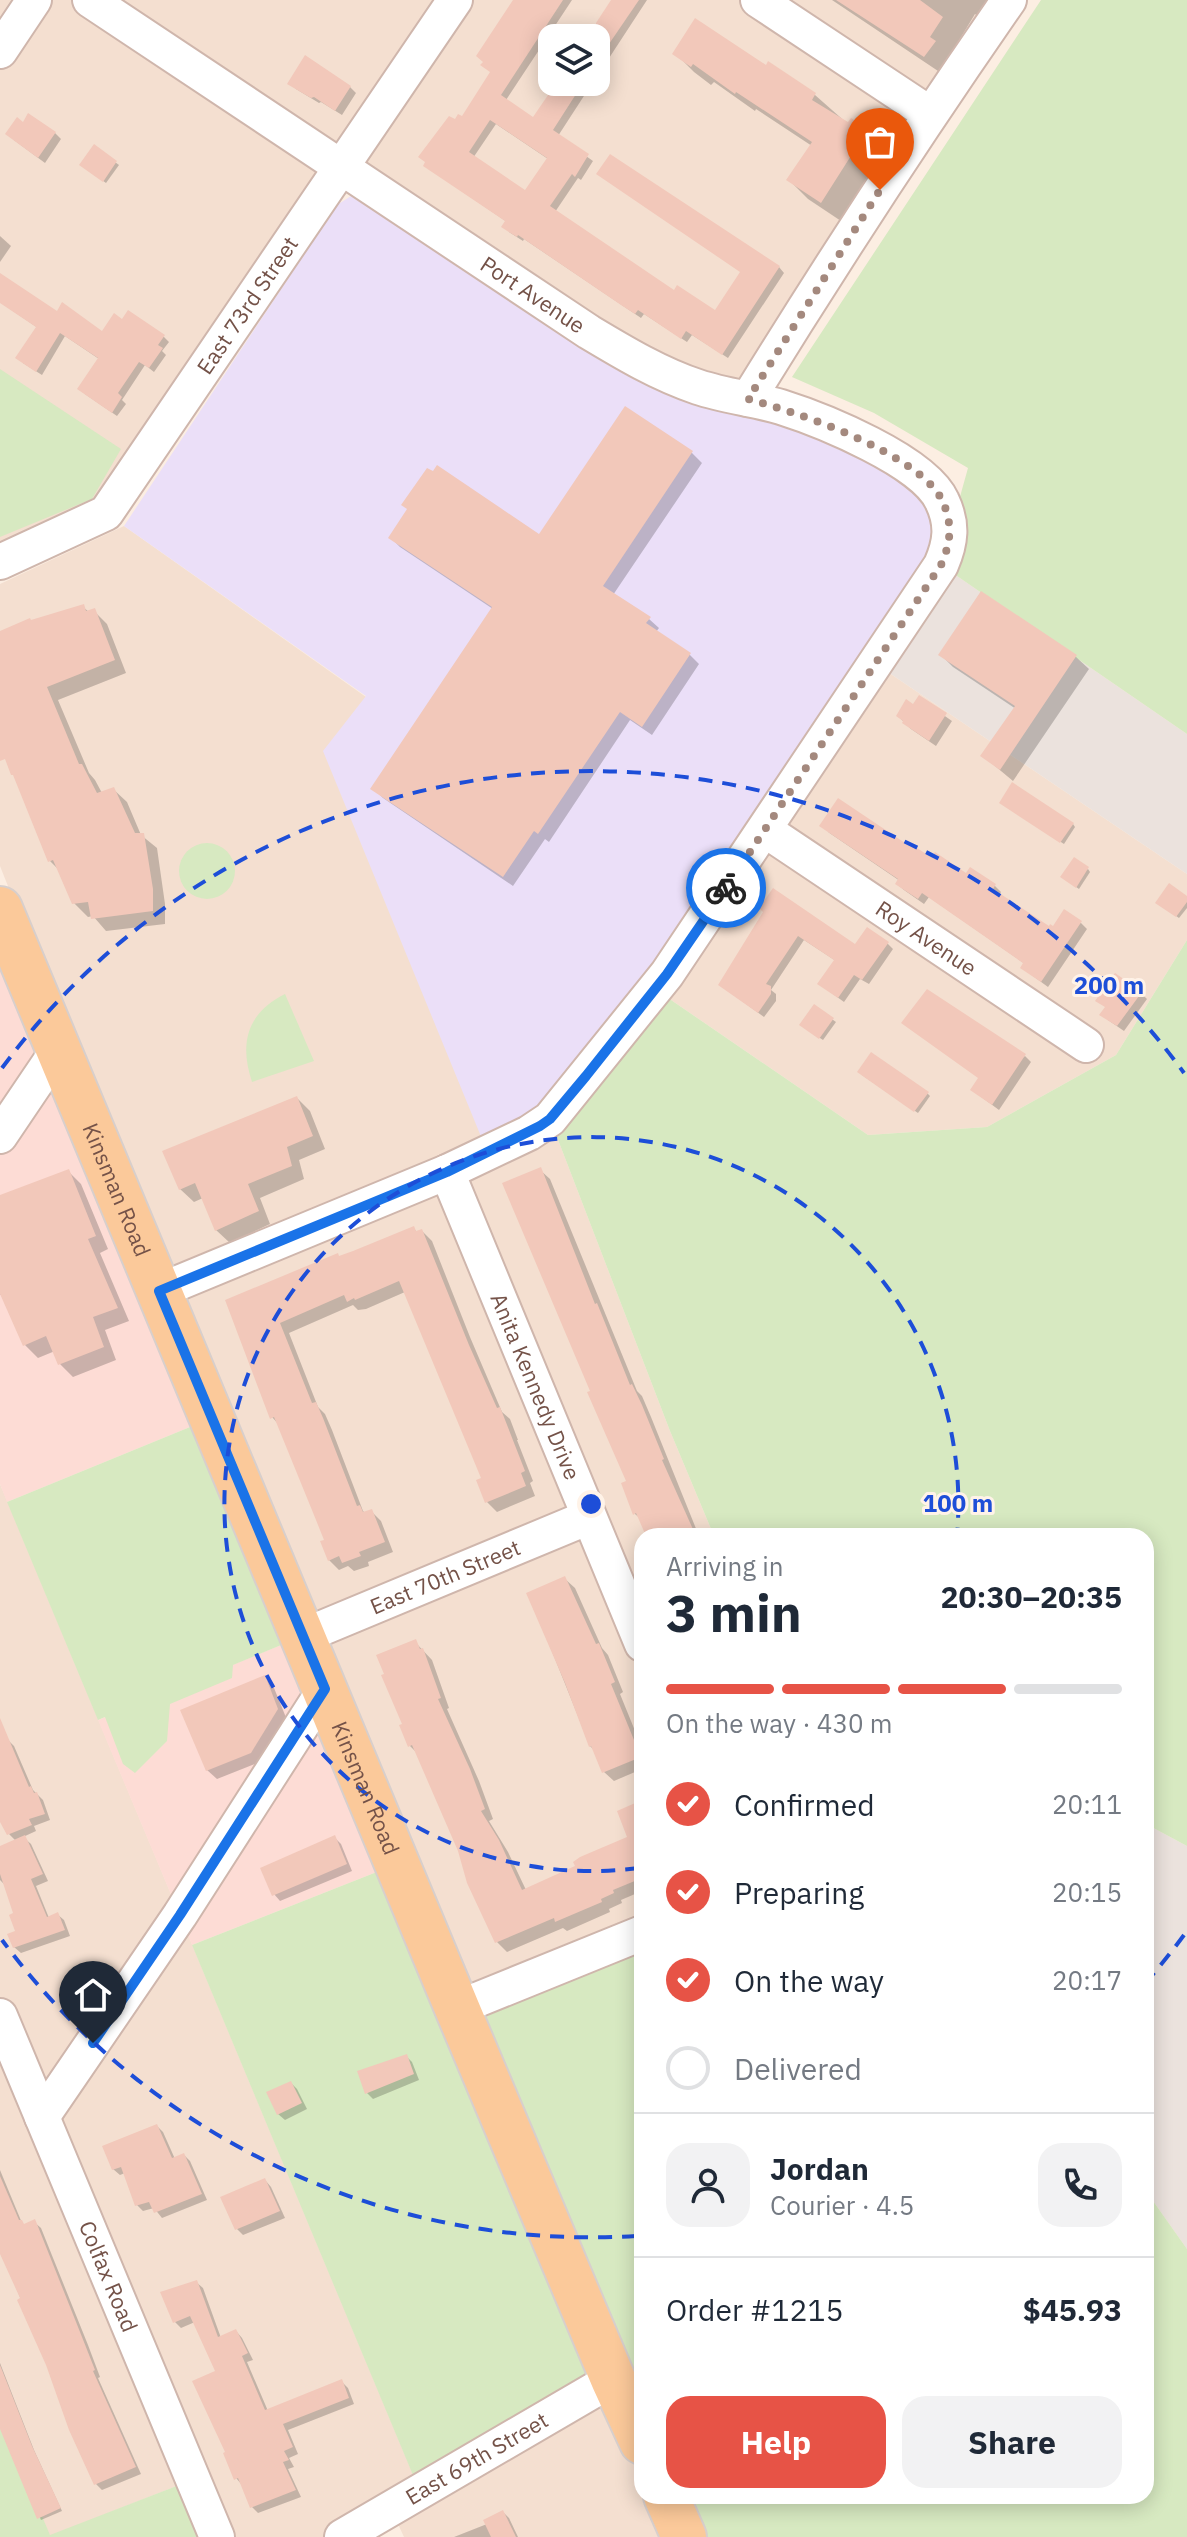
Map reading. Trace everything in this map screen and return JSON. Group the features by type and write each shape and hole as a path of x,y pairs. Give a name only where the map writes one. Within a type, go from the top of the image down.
{"main road":[{"name":"Kinsman Road","path":"0,909 457,2008 634,2425"},
{"path":"670,2504 684,2537"}],"street":[{"path":"0,51 34,0"},
{"name":"Port Avenue","path":"90,0 589,332 643,364 699,387 817,419 868,443 914,471 930,485 941,499 949,522 950,544 941,565 765,830"},
{"name":"East 73rd Street","path":"0,562 106,513 455,0"},
{"path":"758,0 930,114"},
{"path":"748,399 930,114 1009,0"},
{"path":"159,1291 447,1172 529,1133 550,1119 667,974 765,830"},
{"name":"Roy Avenue","path":"765,830 1086,1045"},
{"path":"0,1136 58,1050"},
{"name":"Anita Kennedy Drive","path":"447,1172 634,1625"},
{"name":"East 70th Street","path":"303,1636 589,1517"},
{"path":"42,2117 180,1915 325,1689"},
{"path":"457,2008 634,1936"},
{"name":"Colfax Road","path":"0,2016 217,2537"},
{"name":"East 69th Street","path":"342,2537 613,2379"}],"shaded area":[{"path":"0,0 1009,0 748,399 699,387 343,167 106,513 0,562"},
{"path":"351,196 359,196 551,327 602,358 807,431 858,454 906,484 931,512 935,527 930,554 669,946 540,1109 482,1139 323,751 366,696 124,526 337,205"},
{"path":"124,526 366,697 550,1119 711,1528 634,1528 634,1936 457,2008 0,866 0,584"},
{"path":"941,565 1187,734 1187,874 876,664"},
{"path":"876,664 1187,874 1187,940 1116,1055 987,1127 868,1135 655,989"},
{"path":"0,909 212,1418 7,1502 0,1484"},
{"path":"0,1484 420,2491 613,2379 634,2425 634,2504 670,2504 684,2537 404,2537 391,2509 342,2537 217,2537 192,2480 50,2536 0,2416"},
{"path":"303,1636 397,1864 192,1945 98,1720"},
{"path":"1154,1828 1187,1846 1187,2249 1154,2202"}],"green space":[{"path":"1041,0 1187,0 1187,734 941,565 968,468 874,413 792,377"},
{"path":"0,369 121,449 92,499 0,537"},
{"path":"207,843 227,851 235,871 227,891 207,899 187,891 179,871 187,851"},
{"path":"1187,940 1187,1846 1154,1828 1154,1528 711,1528 550,1119 655,989 868,1135 987,1127 1116,1055"},
{"path":"285,994 314,1061 252,1082 246,1054 249,1030 262,1010"},
{"path":"212,1418 303,1636 233,1665 232,1678 170,1704 167,1741 135,1773 123,1764 105,1717 98,1720 7,1502"},
{"path":"397,1864 458,2008 634,1936 634,2424 614,2380 420,2492 192,1945"},
{"path":"1154,2202 1187,2249 1187,2537 684,2537 670,2504 1154,2504"},
{"path":"0,2416 50,2535 192,2480 217,2537 0,2537"}],"building":[{"path":"513,0 563,0 547,24 538,24 538,38 501,95 533,117 547,96 575,96 553,130 589,154 575,177 572,174 550,206 674,290 677,285 715,310 740,272 596,174 610,154 780,266 722,355 686,331 681,339 638,310 635,314 518,235 501,227 505,221 423,166 425,162 418,157 449,116 455,119 458,114 462,116 490,72 480,65 483,62 476,56","holes":["490,120 547,158 525,190 469,152"]},
{"path":"611,0 639,0 610,42 610,24 596,23"},
{"path":"836,0 920,0 943,17 930,37 936,41 924,57"},
{"path":"695,18 766,65 768,61 816,93 812,100 848,122 851,118 868,129 821,203 786,180 812,142 693,64 691,67 672,54"},
{"path":"305,55 351,86 335,111 287,84"},
{"path":"28,113 56,132 38,158 5,134 17,117 23,122"},
{"path":"94,144 117,161 103,182 79,165"},
{"path":"0,273 57,311 62,302 102,331 114,313 122,319 128,310 165,335 158,345 163,348 149,368 139,362 118,393 122,397 112,413 77,389 98,358 60,333 36,372 15,358 36,327 0,303"},
{"path":"625,406 693,451 603,586 651,617 646,623 691,653 642,727 620,712 538,834 534,831 503,877 370,789 492,607 388,538 407,509 401,505 427,468 433,471 437,465 539,534"},
{"path":"981,591 1077,655 1000,770 980,756 1015,706 938,655"},
{"path":"84,604 86,611 95,608 115,660 47,687 79,764 82,764 97,793 114,787 135,833 144,833 153,889 153,911 91,919 88,902 72,904 53,860 48,862 5,759 0,761 0,631 30,618"},
{"path":"919,695 947,713 929,741 896,716 906,699 913,704"},
{"path":"1012,782 1074,823 1060,843 999,803"},
{"path":"838,798 908,845 931,857 935,852 966,873 970,867 996,884 993,889 1049,926 1053,926 1064,909 1082,921 1041,982 1020,968 1023,963 922,893 918,899 895,884 898,879 819,826"},
{"path":"1074,857 1089,867 1076,888 1060,877"},
{"path":"1169,883 1187,896 1187,902 1176,917 1155,903"},
{"path":"773,888 855,944 867,927 889,942 862,980 854,975 838,998 817,984 834,960 798,936 766,984 771,986 771,994 758,1013 718,985 763,912 759,908"},
{"path":"1115,973 1142,992 1117,1026 1099,1015 1105,1007 1095,1001"},
{"path":"927,989 1026,1054 992,1105 970,1090 978,1078 901,1023"},
{"path":"814,1004 834,1018 819,1039 799,1025"},
{"path":"871,1052 929,1092 914,1112 857,1072"},
{"path":"297,1096 313,1136 287,1147 292,1166 248,1184 259,1211 215,1231 195,1183 179,1190 162,1151"},
{"path":"541,1167 595,1304 630,1385 642,1405 692,1528 643,1528 636,1513 633,1515 621,1483 626,1481 502,1183"},
{"path":"69,1169 96,1236 88,1239 118,1308 93,1317 104,1347 58,1365 46,1336 23,1346 0,1294 0,1195"},
{"path":"414,1226 416,1231 422,1229 469,1345 497,1408 500,1407 525,1471 521,1473 526,1486 485,1503 476,1480 481,1478 399,1281 355,1300 347,1302 344,1295 280,1323 312,1403 316,1402 323,1418 357,1506 360,1505 363,1512 372,1509 385,1542 359,1552 361,1556 342,1563 339,1556 328,1561 320,1541 324,1540 274,1417 270,1419 225,1300 338,1253 339,1256"},
{"path":"565,1576 615,1682 611,1684 634,1740 634,1760 602,1773 526,1593"},
{"path":"416,1639 420,1649 423,1648 441,1698 438,1699 485,1809 481,1811 499,1840 522,1890 575,1866 573,1862 580,1857 627,1837 617,1811 634,1804 634,1881 613,1890 614,1893 601,1899 602,1902 495,1943 467,1883 458,1851 412,1745 408,1747 376,1655"},
{"path":"265,1675 278,1709 251,1753 206,1771 180,1710"},
{"path":"0,1718 29,1787 34,1793 37,1792 45,1814 29,1819 32,1825 7,1835 0,1822"},
{"path":"25,1835 43,1874 31,1879 47,1917 58,1912 65,1930 13,1948 7,1934 15,1931 9,1915 13,1913 0,1874 0,1846"},
{"path":"335,1835 347,1864 272,1896 260,1868"},
{"path":"407,2054 414,2074 365,2094 357,2071"},
{"path":"291,2081 302,2103 277,2115 266,2092"},
{"path":"157,2124 172,2158 184,2153 202,2194 154,2213 149,2202 135,2206 121,2167 112,2170 102,2146"},
{"path":"0,2176 19,2220 24,2224 35,2219 93,2371 136,2467 94,2485 69,2430 46,2365 17,2300 20,2298 0,2254"},
{"path":"265,2178 280,2211 235,2230 220,2197"},
{"path":"197,2280 218,2337 236,2329 248,2353 242,2356 265,2410 342,2379 349,2398 283,2424 293,2447 284,2451 289,2460 283,2462 296,2490 250,2508 238,2478 234,2480 225,2452 192,2381 215,2371 190,2316 173,2323 160,2292"},
{"path":"0,2365 61,2508 37,2519 0,2429"},
{"path":"503,2510 516,2537 491,2537 483,2520"}],"way so far":[{"path":"726,888 941,565 950,544 949,522 941,499 914,471 868,443 817,419 748,399 880,190"}],"route":[{"path":"93,2043 180,1915 325,1689 159,1291 447,1172 529,1133 550,1119 667,974 726,888"}]}
